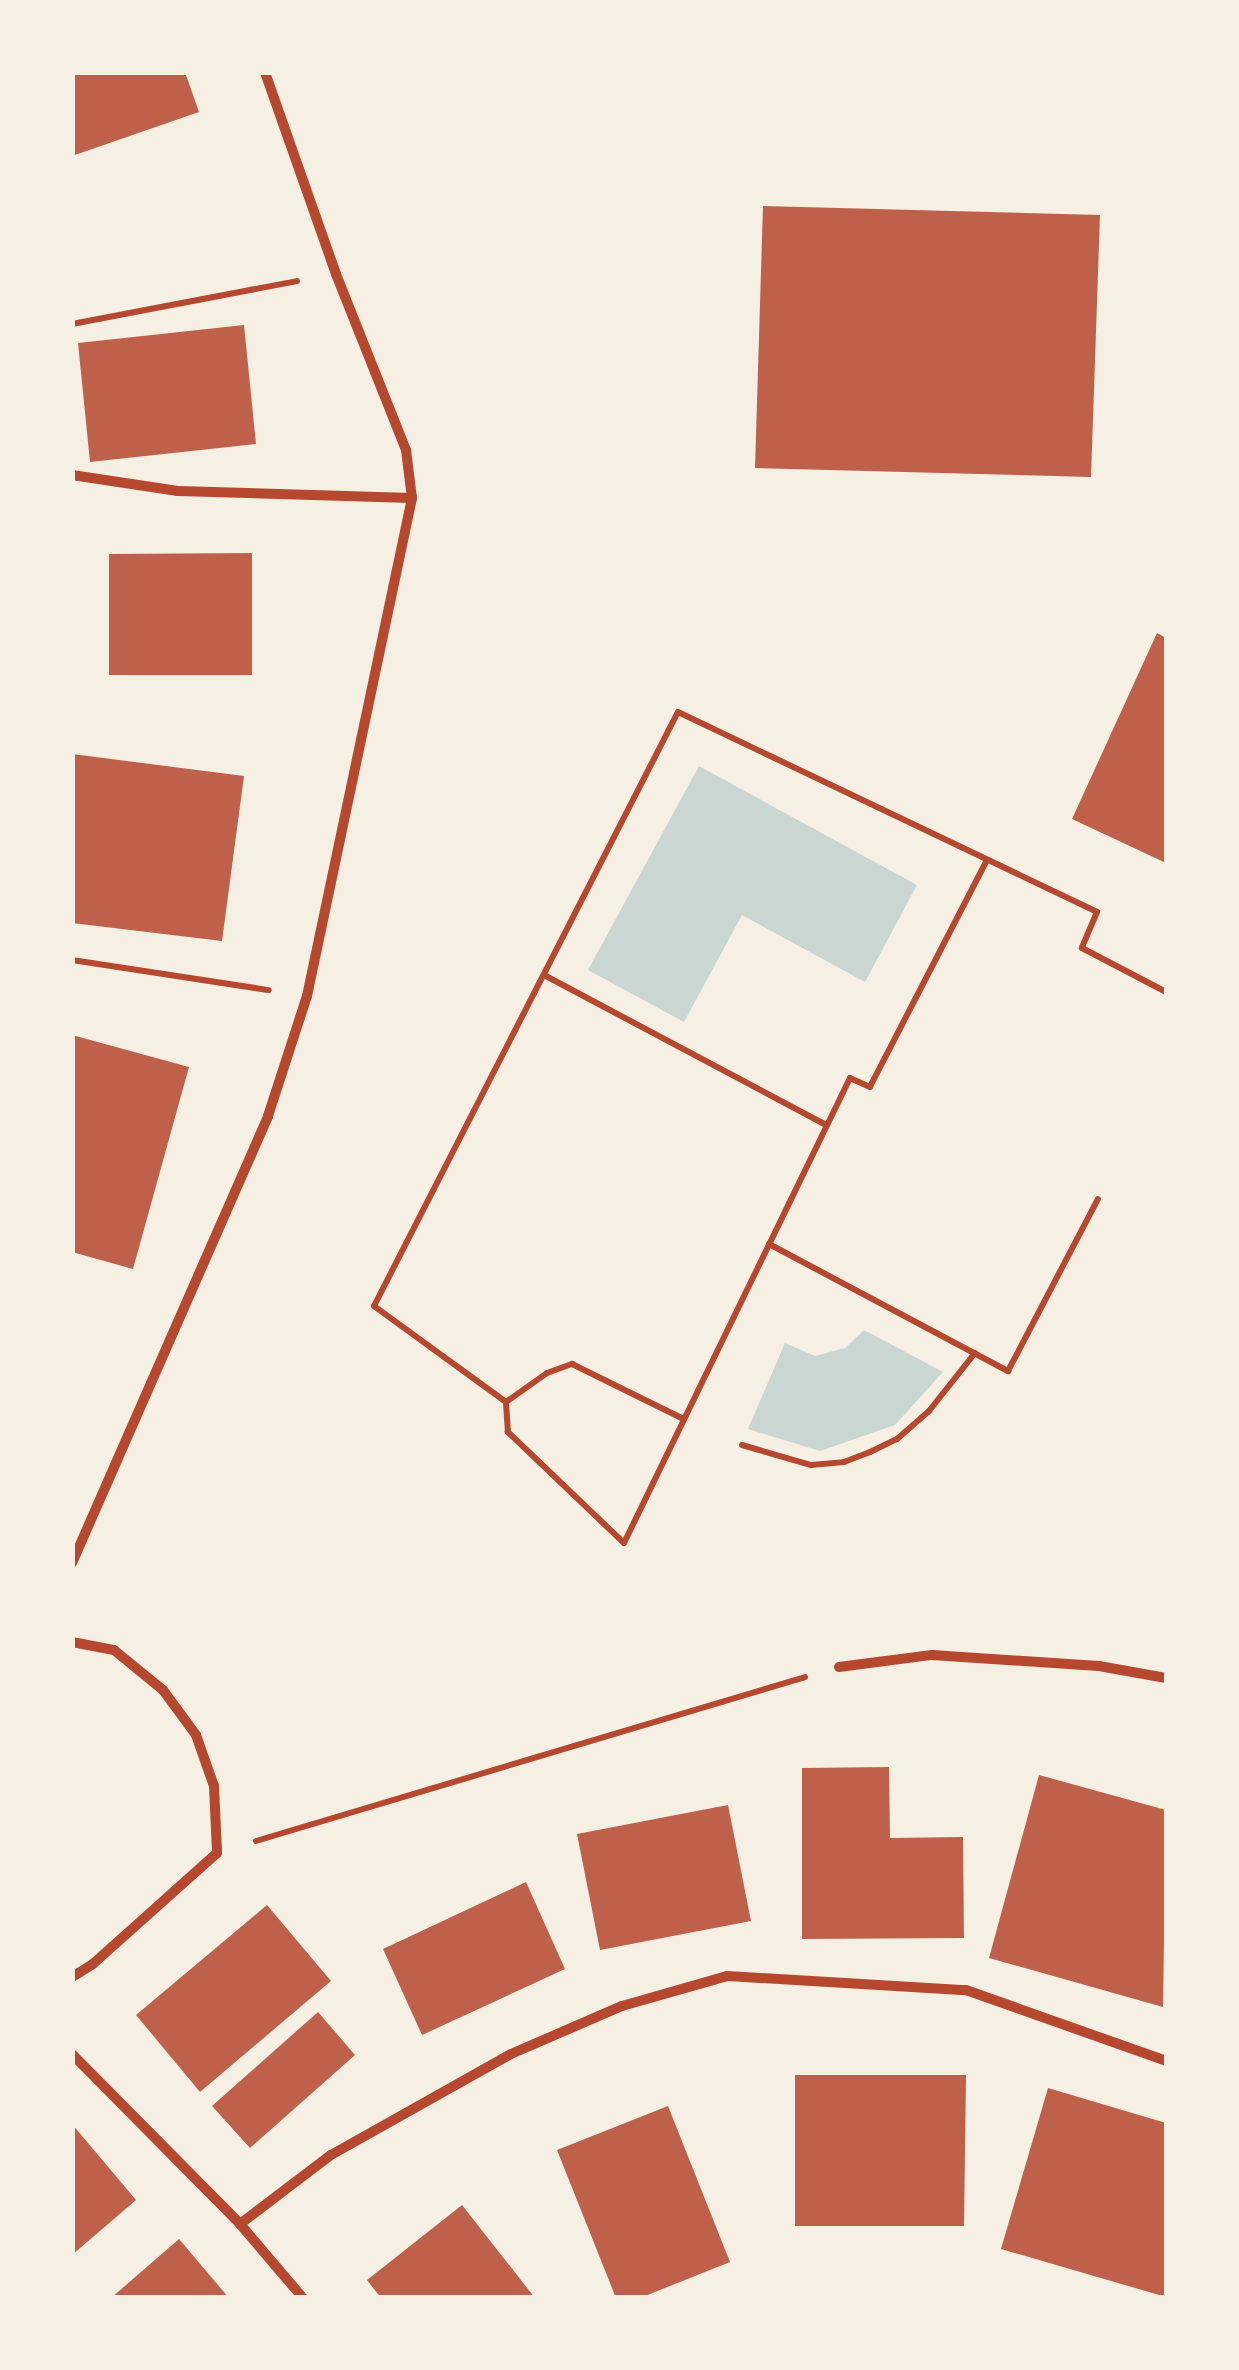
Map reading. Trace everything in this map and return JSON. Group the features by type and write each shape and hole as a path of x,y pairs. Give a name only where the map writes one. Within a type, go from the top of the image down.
{"street":[{"path":"72,1564 268,1116 307,996 412,498 406,450 336,274 265,72"},
{"path":"72,475 178,492 412,498"},
{"path":"72,1642 114,1650 163,1690 196,1735 214,1786 217,1853 94,1964 72,1977"},
{"path":"839,1667 932,1654 1099,1666 1166,1678"},
{"path":"240,2224 331,2155 511,2054 622,2006 727,1976 966,1990 1166,2061"},
{"path":"72,2054 240,2224 303,2298"}],"path":[{"path":"72,324 336,274"},
{"path":"506,1402 374,1306 678,712 1098,912 1082,948 1166,992"},
{"path":"506,1402 508,1432 624,1543 850,1078 870,1087 986,860"},
{"path":"72,960 307,996"},
{"path":"544,975 826,1126"},
{"path":"769,1244 1008,1370 1098,1199"},
{"path":"742,1446 811,1465 857,1457 897,1438 929,1412 975,1353"},
{"path":"506,1402 547,1373 572,1364 684,1419"},
{"path":"217,1853 839,1667"}],"shaded area":[{"path":"699,766 917,885 865,982 742,915 684,1022 588,970"},
{"path":"864,1330 943,1372 895,1425 820,1451 748,1429 785,1343 815,1356 845,1348"}],"building":[{"path":"72,72 185,72 199,112 72,156"},
{"path":"763,206 1100,215 1091,477 755,468"},
{"path":"244,325 256,444 90,462 78,343"},
{"path":"252,553 252,675 109,675 109,554"},
{"path":"1157,633 1166,638 1166,863 1072,819"},
{"path":"72,754 244,776 222,941 72,923"},
{"path":"72,1035 189,1067 133,1269 72,1252"},
{"path":"889,1767 890,1838 963,1837 964,1938 802,1939 802,1768"},
{"path":"1039,1775 1166,1810 1163,2007 989,1958"},
{"path":"728,1805 751,1921 600,1950 577,1834"},
{"path":"526,1882 565,1969 422,2035 383,1949"},
{"path":"267,1905 331,1981 200,2092 136,2015"},
{"path":"318,2012 355,2055 250,2148 212,2106"},
{"path":"795,2075 966,2075 964,2226 795,2226"},
{"path":"1048,2088 1166,2123 1166,2297 1001,2249"},
{"path":"668,2106 730,2262 640,2298 616,2298 557,2150"},
{"path":"72,2124 136,2200 72,2255"},
{"path":"462,2205 535,2298 381,2298 367,2280"},
{"path":"179,2239 229,2298 111,2298"}]}
